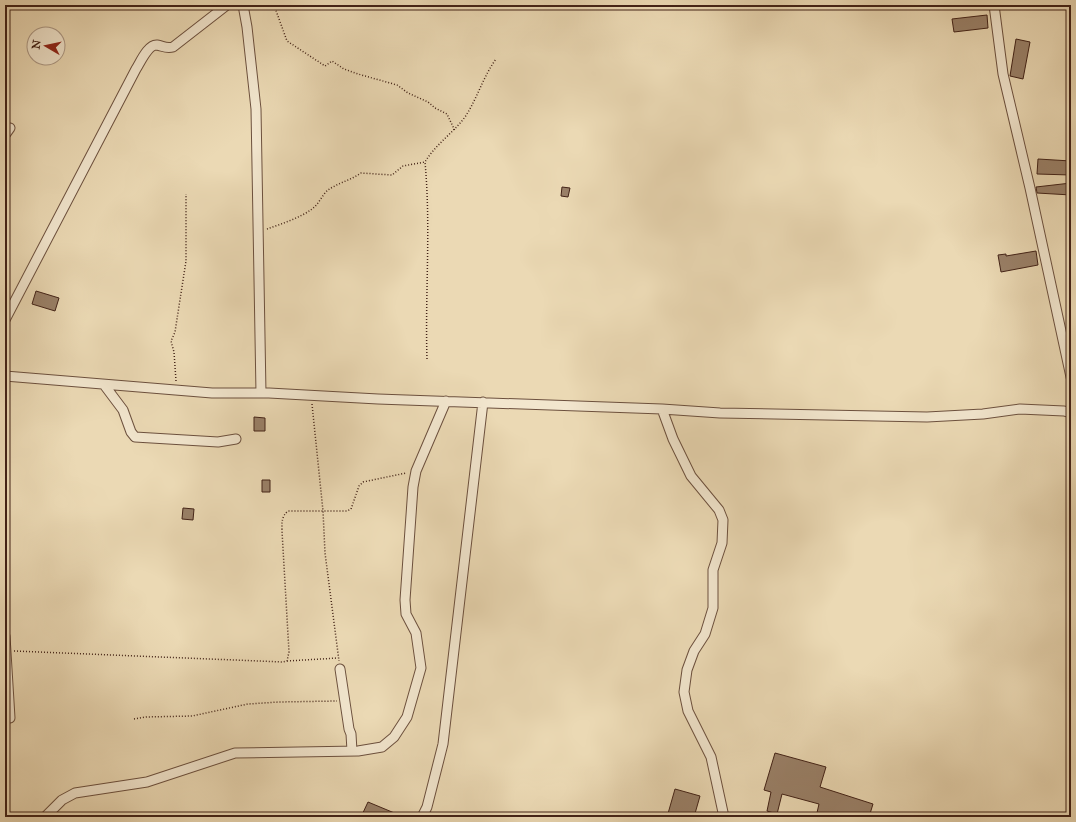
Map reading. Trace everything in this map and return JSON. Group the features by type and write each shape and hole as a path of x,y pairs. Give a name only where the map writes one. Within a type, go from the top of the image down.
{"street":[{"path":"5,320 136,69 150,47 157,45 166,48 173,47 227,5"},
{"path":"243,5 247,27 256,109 261,393"},
{"path":"994,5 1003,74 1030,188 1071,377"},
{"path":"5,376 105,386 212,393 261,393 662,409 720,413 927,417 1020,409 1064,411 1071,413"},
{"path":"105,386 113,399 123,410 131,432 135,437 218,442 236,439"},
{"path":"44,817 62,800 75,793 147,782 170,776 235,753 352,751 382,747 394,737 407,717 422,668 416,633 406,614 405,600 413,487 416,471 446,401"},
{"path":"422,817 427,807 443,744 483,402"},
{"path":"662,409 673,439 691,476 719,510 723,520 722,543 713,570 713,608 705,634 694,651 687,670 684,692 688,711 711,756 724,817"},
{"path":"5,636 10,718"},
{"path":"340,668 348,729 351,734 352,751"}],"path":[{"path":"274,5 287,41 304,53 325,66 332,61 344,69 397,85 447,114 455,131"},
{"path":"259,231 310,210 320,202 327,191 361,173 392,175 403,166 425,162 455,131 466,115 481,82 496,59"},
{"path":"425,162 429,216 426,314 427,359"},
{"path":"177,391 174,352 171,341 176,332 186,261 186,194"},
{"path":"311,396 323,511 325,553 340,668"},
{"path":"287,661 289,652 282,520 288,511 347,511 351,509 359,486 364,482 416,471"},
{"path":"6,650 283,662 338,658"},
{"path":"134,719 146,716 192,716 248,704 345,700"}],"building":[{"path":"987,15 988,28 954,32 952,19"},
{"path":"1016,39 1030,42 1023,79 1010,76"},
{"path":"1038,159 1071,161 1071,175 1037,174"},
{"path":"1071,183 1071,195 1037,193 1036,187"},
{"path":"562,187 570,188 568,197 561,196"},
{"path":"1036,251 1038,265 1001,272 998,255 1006,254 1006,256"},
{"path":"36,291 59,298 55,311 32,304"},
{"path":"254,417 265,418 265,431 254,431"},
{"path":"262,480 270,480 270,492 262,492"},
{"path":"183,508 194,509 193,520 182,519"},
{"path":"775,753 826,767 820,787 873,804 869,817 816,817 819,804 782,794 777,814 767,811 771,792 764,790"},
{"path":"675,789 700,796 694,817 667,817"},
{"path":"368,802 404,817 361,817"}]}
